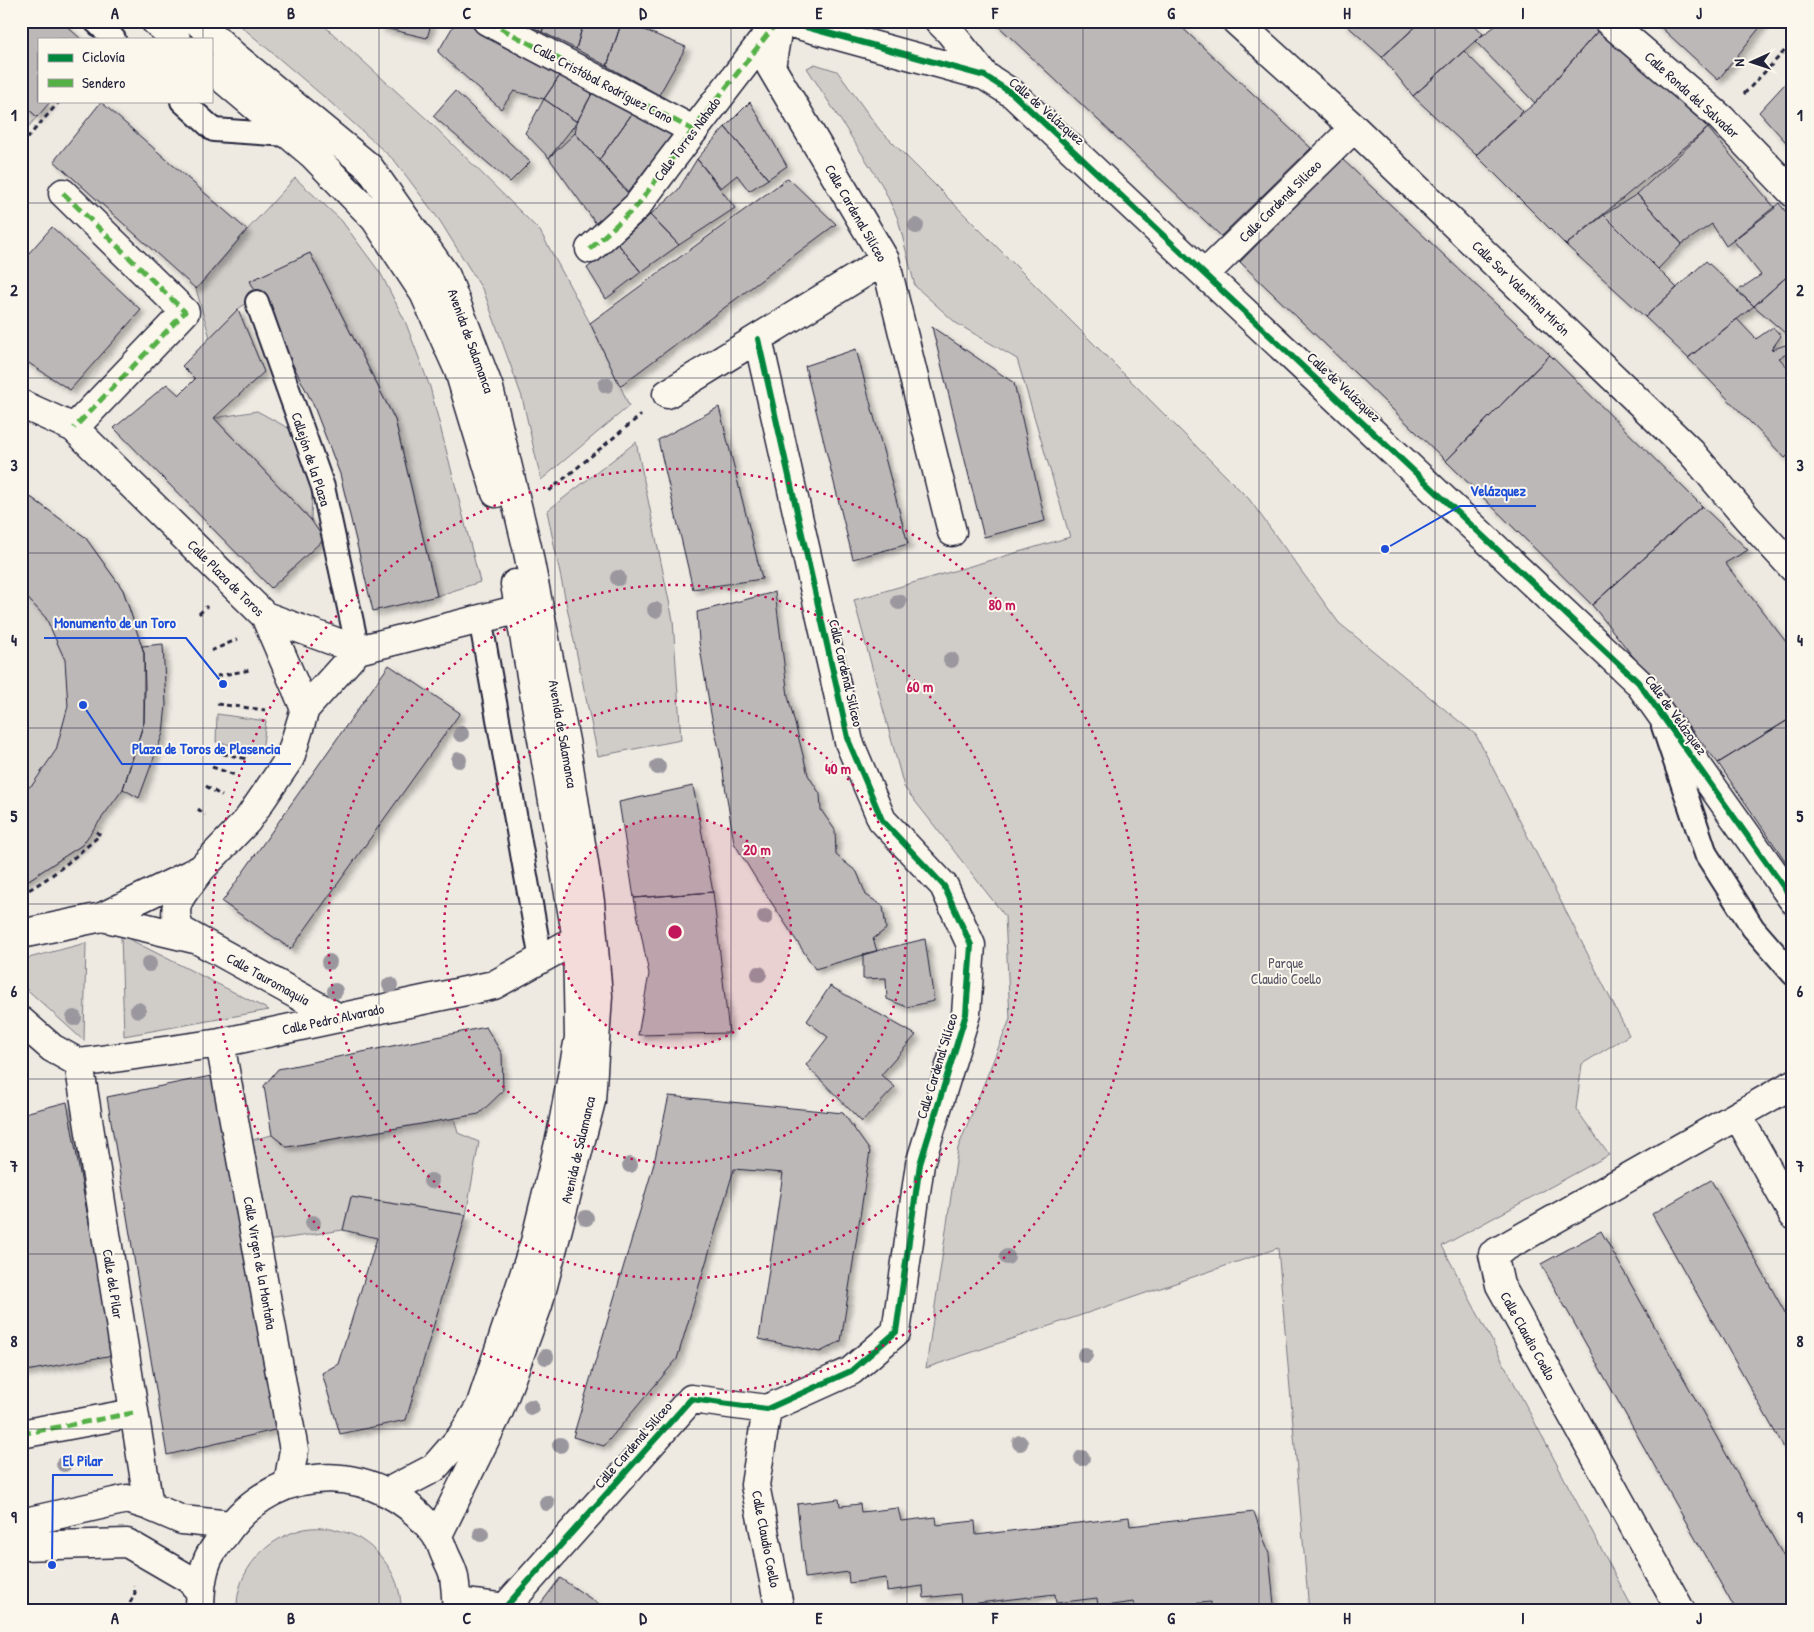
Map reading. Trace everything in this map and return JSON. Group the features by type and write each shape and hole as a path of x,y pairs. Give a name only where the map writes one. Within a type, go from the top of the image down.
{"street":[{"path":"155,21 175,38"},
{"name":"Avenida de Salamanca","path":"197,21 234,55 369,167 446,276 490,388 527,547 565,741 590,902 598,996 591,1101 542,1290 534,1314 499,1411 437,1537"},
{"name":"Calle Cristóbal Rodríguez Cano","path":"487,21 693,130"},
{"name":"Calle Torres Nahado","path":"590,249 637,206 693,130 778,21"},
{"name":"Calle Cardenal Silíceo","path":"778,21 771,67 885,260 952,532"},
{"name":"Calle de Velázquez","path":"784,21 834,27 986,76 1013,94 1638,682 1793,900"},
{"name":"Calle de Velázquez","path":"939,21 986,76"},
{"name":"Calle Sor Valentina Mirón","path":"1236,21 1354,128 1691,452 1747,518 1793,568"},
{"name":"Calle Ronda del Salvador","path":"1608,21 1721,118 1793,193"},
{"name":"Avenida de Salamanca","path":"212,70 313,154 374,219 424,292 459,371 507,535 577,939 579,1038 561,1135 536,1242 480,1407 461,1436 434,1468 388,1492"},
{"name":"Calle Cardenal Siliceo","path":"1206,274 1354,128"},
{"path":"63,193 185,312 74,428"},
{"path":"667,394 885,260"},
{"name":"Calle Cardenal Silíceo","path":"457,1607 504,1609 691,1399 767,1409 851,1371 896,1332 920,1164 966,1014 971,945 944,886 882,820 849,742 758,339"},
{"name":"Calle Plaza de Toros","path":"21,404 74,428 266,616 305,709"},
{"path":"21,934 102,917 201,868 247,821 290,758 305,709 358,650 520,609"},
{"path":"266,616 358,650"},
{"name":"Calle Tauromaquia","path":"201,868 176,904 174,917 180,930 339,1018"},
{"name":"Calle Tauromaquia","path":"102,917 198,940"},
{"name":"Calle Pedro Alvarado","path":"79,1063 220,1043 494,985 577,939"},
{"path":"21,1021 52,1048 79,1063"},
{"name":"Calle Virgen de la Montaña","path":"220,1043 294,1450 288,1484"},
{"name":"Calle del Pilar","path":"79,1063 149,1506"},
{"name":"Calle Claudio Coello","path":"1682,1611 1500,1285 1493,1254 1793,1084"},
{"path":"1738,1116 1793,1215"},
{"name":"Calle Claudio Coello","path":"767,1409 755,1485 780,1611"},
{"path":"21,1434 133,1413"},
{"path":"200,1601 208,1558 231,1525 254,1501 288,1484 322,1477 356,1481 388,1492 415,1511 437,1537 454,1575 457,1607"},
{"path":"21,1523 127,1499 182,1520 231,1525"},
{"path":"21,1546 127,1544 189,1579 200,1601"}],"lane":[{"path":"95,21 113,38"},
{"path":"183,102 214,130 288,135"},
{"name":"Callejón de la Plaza","path":"257,302 323,487 358,650"},
{"path":"480,618 541,960"},
{"path":"1657,708 1706,854 1753,928 1793,974"}],"path":[{"path":"1721,118 1793,42"},
{"path":"21,145 59,102"},
{"path":"548,491 667,394"},
{"path":"199,614 210,603"},
{"path":"211,651 238,639"},
{"path":"216,676 255,670"},
{"path":"217,704 265,710"},
{"path":"214,752 252,760"},
{"path":"21,894 35,887 64,866 100,835 93,829"}],"green space":[{"path":"235,21 319,21 430,122 540,231 590,323 629,406 541,480 522,397 484,292 440,221 395,161 330,102"},
{"name":"Parque Claudio Coello","path":"815,64 837,71 879,129 1249,499 1339,623 1476,735 1629,1035 1582,1064 1576,1109 1609,1155 1442,1246 1633,1609 1631,1611 1309,1611 1278,1248 926,1368 958,1148 1010,1019 1005,916 904,787 854,600 1070,537 1017,359 956,323 915,286 898,219 882,185 807,68"},
{"path":"21,102 37,117 21,135"},
{"path":"295,178 341,220 381,274 405,321 430,387 480,582 437,596 395,420 310,253 251,281 258,295 238,309 210,338 196,289"},
{"path":"257,411 290,429 307,469 312,493 311,520 214,418"},
{"path":"636,442 673,620 681,740 598,756 547,511"},
{"path":"21,494 32,498 85,537 123,590 144,653 145,688 82,845 21,885"},
{"path":"217,714 266,721 262,751 216,742"},
{"path":"121,935 269,1010 124,1036"},
{"path":"86,943 84,1041 21,984 21,960"},
{"path":"454,1118 458,1133 479,1142 466,1215 351,1197 343,1230 267,1241 252,1140 272,1135 287,1147"},
{"path":"331,1528 357,1537 383,1559 395,1578 401,1600 401,1611 237,1611 241,1583 247,1570 266,1548 290,1533 304,1529"}],"building":[{"path":"21,21 61,21 80,38 38,38 38,102 50,102 37,117 21,102"},
{"path":"381,21 432,21 427,38 380,27"},
{"path":"456,21 466,21 565,68 544,99 514,91 501,109 438,52"},
{"path":"522,21 546,21 542,32"},
{"path":"546,21 584,21 576,49 542,32"},
{"path":"584,21 622,21 607,66 576,49"},
{"path":"622,21 686,47 659,95 607,66"},
{"path":"993,21 1175,21 1311,148 1221,236"},
{"path":"1342,21 1422,21 1382,57"},
{"path":"1422,21 1471,21 1483,34 1413,96 1382,57"},
{"path":"1502,21 1598,21 1603,25 1535,103 1475,41"},
{"path":"1654,21 1765,21 1718,80"},
{"path":"1603,25 1708,128 1566,245 1476,155 1535,103"},
{"path":"1464,51 1523,111 1476,155 1413,96"},
{"path":"565,68 595,88 577,122 544,99"},
{"path":"1793,75 1793,150 1759,112"},
{"path":"595,88 634,111 599,160 575,133 577,122"},
{"path":"455,91 530,162 510,182 433,116"},
{"path":"544,99 577,122 549,158 525,133"},
{"path":"101,102 247,230 196,289 54,161"},
{"path":"750,102 787,166 768,179 725,127"},
{"path":"634,111 672,135 628,192 599,160"},
{"path":"725,127 768,179 749,191 737,175 721,188 697,159"},
{"path":"1708,128 1775,208 1726,246 1712,224 1682,244 1637,194"},
{"path":"575,133 633,199 597,225 549,158"},
{"path":"1341,158 1550,355 1446,461 1240,262"},
{"path":"697,159 735,208 679,245 650,215 678,190"},
{"path":"788,178 836,224 620,386 590,323"},
{"path":"1637,194 1682,244 1658,269 1604,215"},
{"path":"1779,203 1793,221 1793,271 1754,306 1737,291 1761,275 1733,240"},
{"path":"650,215 679,245 641,272 618,244"},
{"path":"1604,215 1677,288 1645,317 1566,245"},
{"path":"52,227 141,310 70,390 21,358 21,262"},
{"path":"618,244 641,272 606,299 587,268"},
{"path":"310,253 395,420 437,596 373,611 340,474 313,404 250,281"},
{"path":"1706,261 1754,306 1688,358 1645,317"},
{"path":"1793,271 1793,340 1754,306"},
{"path":"238,309 264,372 214,418 311,520 324,539 271,588 114,428 167,384 179,395 195,379 182,366"},
{"path":"1737,319 1756,339 1773,327 1781,336 1771,350 1788,344 1793,348 1793,351 1779,358 1793,373 1793,451 1785,458 1688,358"},
{"path":"932,327 1014,383 1045,521 984,537"},
{"path":"856,349 908,544 853,559 805,366"},
{"path":"1550,355 1702,506 1592,605 1446,461"},
{"path":"719,407 762,579 693,589 658,440"},
{"path":"21,494 32,498 85,537 123,590 144,653 145,688 144,722 123,789 82,845 21,885 21,793 33,784 56,750 68,706 65,660 46,618 21,591"},
{"path":"1702,506 1748,550 1725,563 1793,651 1793,717 1718,763 1592,605"},
{"path":"775,592 788,696 808,775 820,794 821,810 835,830 836,855 857,872 866,895 883,906 886,929 873,939 877,951 815,969 734,843 720,753 711,714 699,642 697,612"},
{"path":"163,644 166,705 163,733 139,798 123,789 144,722 144,653 142,646"},
{"path":"389,665 460,713 291,949 222,902"},
{"path":"1793,717 1793,872 1718,763"},
{"path":"693,786 713,892 634,898 619,802"},
{"path":"713,892 729,1033 638,1035 649,974 634,898"},
{"path":"925,939 934,1001 907,1007 887,999 886,978 863,979 863,954"},
{"path":"830,986 916,1035 881,1075 895,1087 862,1122 806,1065 828,1037 807,1021"},
{"path":"486,1027 502,1054 503,1091 479,1114 287,1147 272,1135 264,1086 278,1069"},
{"path":"216,1075 279,1429 167,1455 107,1097"},
{"path":"669,1096 843,1113 870,1151 841,1341 820,1352 759,1339 783,1173 734,1169 677,1359 604,1446 573,1437 653,1167"},
{"path":"67,1102 113,1355 21,1372 21,1114"},
{"path":"1711,1180 1793,1327 1793,1464 1652,1214"},
{"path":"351,1197 466,1215 406,1420 340,1434 322,1373 338,1364 377,1238 343,1230"},
{"path":"1601,1231 1793,1573 1793,1611 1736,1611 1541,1264"},
{"path":"839,1499 840,1506 860,1504 861,1512 898,1508 901,1521 936,1517 937,1525 975,1521 976,1535 1129,1517 1130,1526 1254,1512 1269,1554 1274,1605 1211,1611 1211,1602 1136,1609 1133,1602 1098,1607 1097,1598 1056,1603 1055,1594 961,1605 960,1594 924,1598 923,1586 887,1591 886,1578 849,1583 848,1572 805,1578 797,1504"},
{"path":"560,1578 609,1611 535,1611"}],"marked path":[{"path":"487,21 693,130"},
{"path":"590,249 637,206 693,130 778,21"},
{"path":"63,193 185,312 74,428"},
{"path":"21,1434 133,1413"}],"cycle path":[{"path":"784,21 985,76 1013,94 1638,682 1793,900"},
{"path":"502,1611 691,1399 767,1409 851,1371 896,1332 920,1164 966,1014 971,945 944,886 882,820 849,742 758,339"}],"place":[{"name":"Velázquez","path":"1385,549"},
{"name":"Monumento de un Toro","path":"223,684"},
{"name":"Plaza de Toros de Plasencia","path":"83,705"},
{"name":"El Pilar","path":"52,1565"}]}
